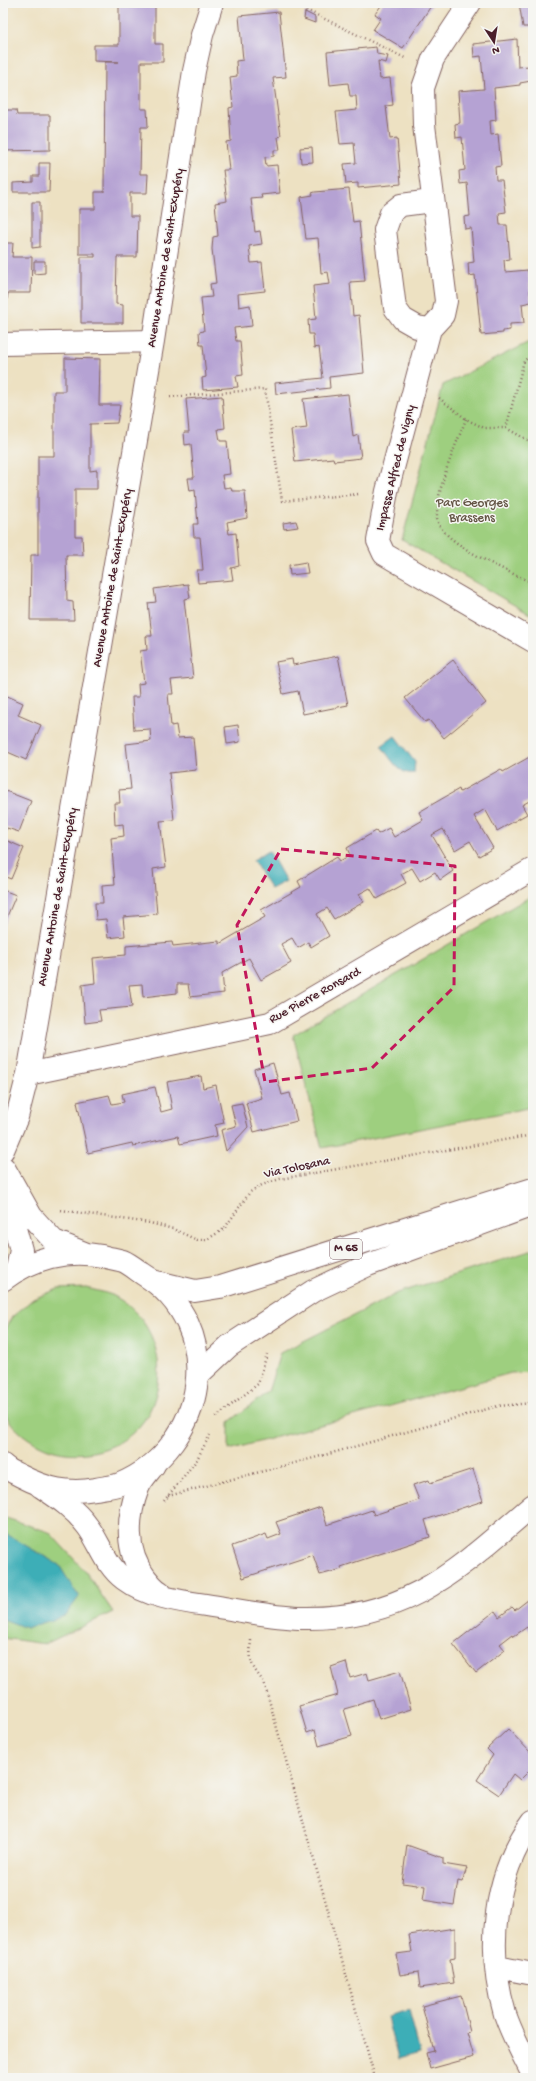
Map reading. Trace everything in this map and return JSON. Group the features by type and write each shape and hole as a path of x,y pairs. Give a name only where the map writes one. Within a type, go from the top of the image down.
{"street":[{"name":"Avenue Antoine de Saint-Exupéry","path":"3,1168 28,1074 153,341 194,71 202,35 212,3"},
{"path":"432,201 401,205 391,213 385,230 395,308 403,319 417,327 430,329 444,315 446,302 437,218 432,201 422,103 423,88 434,59 470,3"},
{"name":"Impasse Alfred de Vigny","path":"430,329 417,383 387,491 378,541 384,554 533,641"},
{"path":"3,344 153,341"},
{"name":"Rue Pierre Ronsard","path":"28,1074 270,1023 533,869"},
{"path":"3,1168 31,1216 54,1241 84,1253 123,1261 157,1282 175,1301 188,1324 196,1349 198,1375 192,1409 177,1440 154,1465 139,1486 130,1514 130,1540 138,1567 154,1589 176,1600"},
{"path":"3,1168 21,1250 10,1274"},
{"name":"M 65","path":"157,1282 195,1291 220,1288 533,1189"},
{"name":"M 65","path":"198,1375 229,1346 313,1291 368,1265 533,1205"},
{"path":"10,1274 50,1256 84,1253"},
{"path":"3,1465 40,1486 68,1505 83,1521 109,1563 123,1578 149,1593 176,1600 298,1618 333,1617 367,1612 399,1602 430,1588 459,1568 533,1505"},
{"path":"40,1486 80,1492 93,1490 119,1484 154,1465"},
{"path":"533,1821 517,1849 504,1877 497,1909 495,1936 497,1967 506,2014 533,2075"},
{"path":"497,1967 533,1974"}],"path":[{"path":"3,8 12,3"},
{"path":"292,3 429,70"},
{"path":"506,428 524,361 533,353"},
{"path":"417,383 466,419 484,428 506,428 533,443"},
{"path":"143,400 265,389 282,501 387,491"},
{"path":"466,419 442,486 437,519 445,534 460,546 533,583"},
{"name":"Via Tolosana","path":"56,1211 63,1209 150,1223 173,1229 197,1240 206,1240 224,1229 250,1192 262,1185 280,1179 533,1135"},
{"path":"215,1418 258,1384 268,1351"},
{"path":"168,1496 325,1455 498,1406 533,1403"},
{"path":"163,1502 196,1461 208,1442 211,1430"},
{"path":"264,1614 252,1632 249,1656 253,1669 264,1682 375,2078"}],"highlighted area":[{"path":"281,849 455,866 454,987 372,1068 265,1082 237,925"}],"green space":[{"name":"Parc Georges Brassens","path":"533,340 533,616 402,540 443,385"},
{"path":"533,895 533,1107 322,1148 293,1035"},
{"path":"533,1250 533,1372 511,1373 229,1450 229,1422 268,1392 280,1353 398,1293"},
{"path":"86,1288 112,1295 127,1305 139,1317 149,1331 155,1347 158,1364 158,1381 155,1398 148,1414 139,1427 128,1437 114,1445 100,1450 84,1453 53,1451 33,1442 23,1435 9,1421 3,1410 3,1332 12,1317 33,1299 58,1289"},
{"path":"3,1517 49,1532 85,1571 113,1612 45,1644 3,1638"}],"water":[{"path":"395,736 415,762 414,773 404,772 399,769 381,746"},
{"path":"269,851 286,881 271,889 253,860"},
{"path":"3,1532 59,1565 79,1597 65,1616 26,1628 3,1619"},
{"path":"409,2011 420,2053 398,2059 387,2017"}],"building":[{"path":"119,3 155,3 155,44 163,44 163,62 141,62 141,109 147,109 148,127 141,127 140,174 148,174 147,193 130,193 130,216 138,216 137,257 117,257 116,304 123,305 123,323 81,323 81,257 95,257 95,254 79,254 79,209 95,209 95,192 104,192 105,62 119,62 94,61 94,45 119,45"},
{"path":"383,3 433,3 403,48 373,30 381,18 375,14"},
{"path":"519,3 533,3 533,27 523,27"},
{"path":"279,12 286,77 273,78 281,136 278,137 280,150 274,150 274,156 265,157 266,166 277,165 280,193 261,195 262,198 251,199 255,232 260,231 262,244 249,246 251,263 262,262 265,291 238,294 239,307 250,305 252,326 234,328 236,341 240,341 243,375 236,376 238,387 203,390 202,378 206,377 203,345 200,345 199,332 204,331 201,298 212,297 210,284 216,283 212,249 213,237 218,236 215,203 227,201 223,170 229,170 226,142 231,141 229,108 233,107 230,77 237,76 236,61 243,60 239,16"},
{"path":"305,12 315,17 315,23 304,19"},
{"path":"517,39 518,67 529,66 531,81 520,83 520,85 494,88 496,120 490,121 491,135 498,134 501,166 495,167 496,180 502,180 506,212 499,213 500,225 507,225 510,259 504,260 505,272 528,270 531,302 522,304 524,323 510,324 510,330 503,331 503,333 481,335 475,275 469,276 468,263 474,262 471,228 465,229 464,217 470,216 467,183 460,184 459,171 465,170 462,137 456,138 455,124 460,123 458,91 484,89 481,56 474,57 473,44"},
{"path":"376,47 377,54 388,56 386,63 378,61 380,79 390,78 393,105 386,106 390,139 397,138 401,184 358,188 358,183 346,184 344,164 356,163 354,143 340,144 336,112 357,110 356,96 350,96 348,83 330,85 327,52"},
{"path":"3,110 16,110 17,115 50,115 50,150 3,151"},
{"path":"312,147 313,162 301,163 300,148"},
{"path":"39,163 50,163 49,192 13,192 13,183 33,182 33,176 39,176"},
{"path":"349,189 353,222 359,221 365,281 350,282 353,316 359,315 364,373 329,377 330,388 276,394 275,383 323,378 319,347 314,348 313,334 309,334 308,320 316,319 313,286 330,284 328,272 321,273 318,238 306,239 301,197 313,195 312,193 315,192"},
{"path":"32,202 40,202 40,247 32,248"},
{"path":"3,243 13,243 12,257 32,257 31,293 8,293 7,300 3,300"},
{"path":"34,261 45,261 45,273 34,274"},
{"path":"65,358 100,359 99,405 120,405 117,423 90,424 90,471 97,470 97,489 75,489 75,536 82,536 83,555 66,555 67,601 73,602 74,620 30,620 31,555 38,555 38,456 54,456 54,391 65,391"},
{"path":"348,394 353,437 358,435 361,458 334,461 333,458 295,462 291,430 307,428 303,399"},
{"path":"222,396 225,428 218,429 220,441 227,441 230,474 222,475 224,488 231,487 232,491 245,491 247,518 227,522 229,534 236,533 239,566 231,568 233,580 198,583 197,570 203,570 200,537 194,537 193,524 198,524 195,490 190,491 188,478 194,478 191,444 185,445 184,432 189,432 186,399"},
{"path":"296,521 298,527 284,529 283,523"},
{"path":"306,562 308,573 290,575 289,565"},
{"path":"188,584 190,598 184,599 193,678 171,680 173,694 168,694 171,726 176,725 178,738 193,737 196,770 169,773 174,820 160,821 166,867 153,869 157,914 123,917 125,936 108,938 106,919 96,920 95,903 103,903 102,885 115,884 111,838 124,836 123,824 115,825 114,803 120,803 119,790 131,789 126,744 151,741 150,729 134,730 132,697 139,697 138,684 144,683 140,651 147,650 146,636 152,636 148,603 156,602 154,589"},
{"path":"338,656 348,705 303,714 298,691 283,694 276,662 292,659 293,665"},
{"path":"453,660 486,703 444,738 429,720 425,722 405,698"},
{"path":"3,694 23,703 18,715 41,725 26,760 3,750"},
{"path":"238,725 240,742 227,744 225,727"},
{"path":"533,755 533,799 522,805 527,814 497,831 485,809 474,816 493,848 479,856 470,841 455,850 443,829 432,835 453,871 440,880 435,872 420,881 412,868 401,874 406,883 377,899 370,888 359,894 364,902 334,919 327,908 317,914 329,936 311,947 308,942 298,948 292,938 281,944 291,963 261,980 249,958 222,973 224,993 190,997 188,984 177,984 177,993 143,997 142,984 129,985 132,1007 99,1010 101,1021 85,1023 82,985 95,983 93,958 126,955 126,946 172,942 173,946 219,941 219,944 265,917 261,910 301,887 298,881 337,857 340,861 350,855 347,848 376,831 378,834 389,828 394,837 423,820 419,812 459,789 460,792 501,769 503,772"},
{"path":"3,790 31,801 19,832 7,828 3,836"},
{"path":"3,839 24,848 11,879 3,876"},
{"path":"3,890 16,895 3,926"},
{"path":"273,1063 282,1095 290,1093 297,1121 254,1132 246,1103 262,1098 254,1069"},
{"path":"201,1076 203,1088 216,1085 224,1123 215,1125 217,1136 180,1144 178,1136 133,1146 132,1143 88,1153 77,1102 109,1095 112,1104 124,1102 122,1094 155,1087 161,1112 172,1109 167,1082"},
{"path":"242,1103 248,1127 226,1151 221,1130 236,1126 231,1105"},
{"path":"473,1469 483,1501 425,1520 430,1537 341,1567 342,1569 320,1575 313,1555 243,1578 232,1546 266,1534 268,1539 281,1534 276,1522 321,1507 327,1525 372,1510 374,1515 419,1500 413,1485 429,1480 430,1483"},
{"path":"533,1596 533,1635 527,1627 514,1636 513,1634 500,1644 505,1650 476,1673 453,1644 495,1611 499,1617 512,1607 515,1610"},
{"path":"346,1662 350,1678 367,1673 369,1680 400,1671 411,1709 379,1719 373,1699 344,1709 352,1736 319,1746 315,1730 307,1733 299,1706 338,1695 331,1667"},
{"path":"508,1729 533,1755 533,1767 520,1780 513,1774 499,1795 477,1780 493,1755 487,1749"},
{"path":"407,1845 443,1858 443,1864 467,1868 462,1882 458,1881 454,1905 423,1900 425,1886 402,1883"},
{"path":"455,1928 455,1958 450,1959 454,1983 420,1988 418,1972 400,1975 396,1954 412,1952 409,1935"},
{"path":"461,1996 470,2032 467,2033 474,2057 430,2069 426,2053 434,2051 422,2006"}]}
